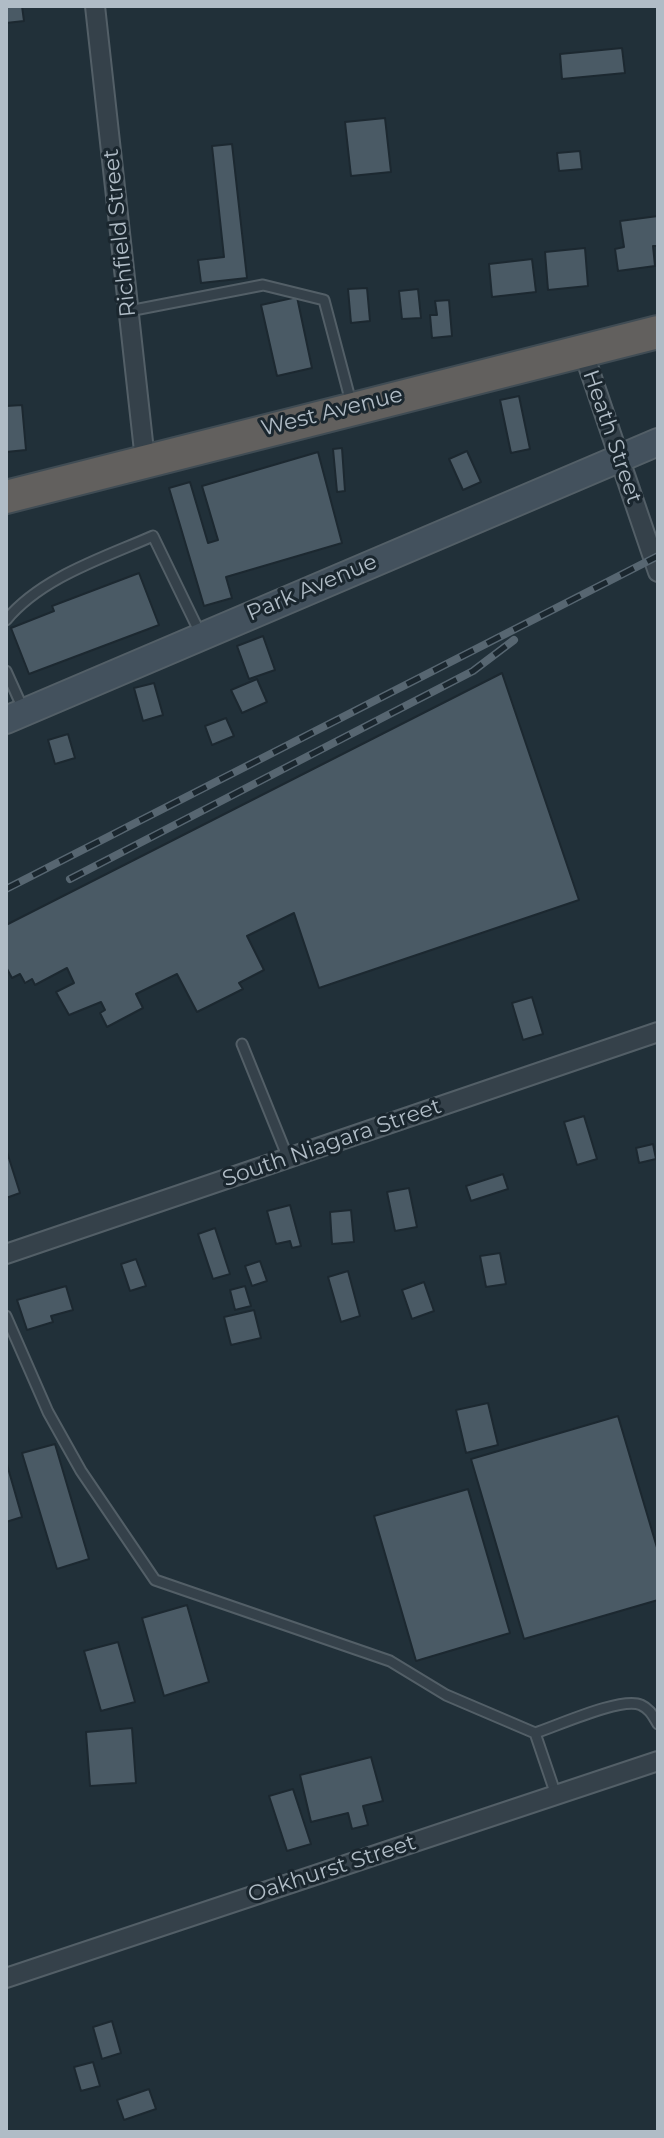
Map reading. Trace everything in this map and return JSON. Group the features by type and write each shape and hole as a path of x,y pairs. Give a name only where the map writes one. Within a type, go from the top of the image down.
{"highway":[{"name":"West Avenue","path":"6,497 582,348 658,332"}],"main road":[{"name":"Park Avenue","path":"619,456 658,435"},
{"name":"Park Avenue","path":"15,716 619,456 658,442"}],"street":[{"name":"Richfield Street","path":"95,6 145,460"},
{"name":"Heath Street","path":"582,348 658,572"},
{"name":"South Niagara Street","path":"6,1254 658,1032"},
{"name":"Oakhurst Street","path":"6,1978 658,1761"}],"lane":[{"path":"129,311 263,285 324,300 352,407"},
{"path":"6,620 29,596 81,567 153,536 201,636"},
{"path":"6,671 15,716"},
{"path":"242,1044 288,1158"},
{"path":"6,1316 48,1412 81,1471 155,1580 390,1661 446,1695 535,1733 618,1705 638,1703 652,1713 658,1724"},
{"path":"535,1733 556,1795"}],"building":[{"path":"6,6 22,6 24,21 6,23"},
{"path":"622,48 625,73 562,79 560,54"},
{"path":"385,118 391,172 351,176 345,122"},
{"path":"232,144 247,278 201,283 198,260 224,257 212,146"},
{"path":"580,151 582,169 559,171 557,153"},
{"path":"658,216 658,246 653,246 655,266 618,271 615,249 624,247 620,221"},
{"path":"585,248 588,286 548,290 545,252"},
{"path":"532,259 536,292 492,297 489,264"},
{"path":"367,288 370,321 351,323 348,289"},
{"path":"418,289 421,318 402,319 399,291"},
{"path":"297,297 312,368 277,376 261,305"},
{"path":"449,300 452,336 432,338 430,315 437,315 435,301"},
{"path":"519,396 530,449 511,453 500,400"},
{"path":"22,405 26,450 6,452 6,406"},
{"path":"342,448 345,491 337,492 333,449"},
{"path":"467,451 481,482 463,490 449,459"},
{"path":"318,452 342,543 226,577 232,598 204,606 169,488 190,482 208,543 218,540 202,486"},
{"path":"139,573 159,625 29,674 11,628 54,611 52,606"},
{"path":"263,636 275,670 249,679 237,646"},
{"path":"502,673 579,900 319,988 294,913 247,936 264,970 239,983 243,989 197,1012 177,974 136,994 143,1008 107,1027 100,1013 105,1010 101,1002 69,1015 56,992 74,983 67,968 35,985 32,979 25,983 20,974 12,978 6,967 6,925"},
{"path":"257,679 267,702 242,713 231,690"},
{"path":"154,683 163,715 143,721 134,688"},
{"path":"226,718 234,736 212,745 205,726"},
{"path":"68,734 75,758 55,764 48,740"},
{"path":"532,997 543,1034 523,1040 512,1003"},
{"path":"584,1116 597,1159 577,1165 564,1122"},
{"path":"653,1144 656,1159 639,1163 636,1148"},
{"path":"6,1149 20,1193 6,1198"},
{"path":"503,1174 508,1189 471,1201 466,1186"},
{"path":"409,1188 417,1227 395,1231 387,1192"},
{"path":"290,1205 301,1246 292,1248 290,1241 276,1244 267,1211"},
{"path":"351,1210 354,1242 332,1244 330,1212"},
{"path":"215,1228 230,1274 213,1279 198,1234"},
{"path":"500,1253 506,1284 486,1287 480,1256"},
{"path":"136,1259 146,1286 130,1291 121,1264"},
{"path":"260,1261 267,1281 252,1286 245,1266"},
{"path":"348,1271 360,1316 341,1322 328,1277"},
{"path":"424,1282 434,1311 412,1319 402,1290"},
{"path":"66,1286 73,1310 51,1316 53,1322 27,1330 17,1300"},
{"path":"245,1286 251,1306 235,1310 230,1290"},
{"path":"254,1310 261,1338 231,1345 224,1317"},
{"path":"488,1403 498,1445 466,1453 456,1410"},
{"path":"618,1416 658,1551 658,1600 524,1639 471,1459"},
{"path":"55,1444 89,1559 57,1569 22,1453"},
{"path":"6,1461 22,1517 6,1522"},
{"path":"468,1489 510,1633 416,1661 374,1516"},
{"path":"187,1605 209,1682 164,1696 142,1618"},
{"path":"118,1642 135,1702 101,1711 84,1651"},
{"path":"132,1728 136,1783 90,1786 86,1732"},
{"path":"371,1757 383,1801 363,1806 368,1825 352,1829 348,1813 311,1822 300,1775"},
{"path":"293,1789 311,1844 287,1851 269,1796"},
{"path":"112,2021 121,2053 102,2059 93,2027"},
{"path":"93,2062 100,2086 81,2091 74,2067"},
{"path":"149,2089 156,2109 124,2120 117,2100"}],"railway":[{"path":"6,889 658,556"},
{"path":"70,879 473,671 514,640"}]}
